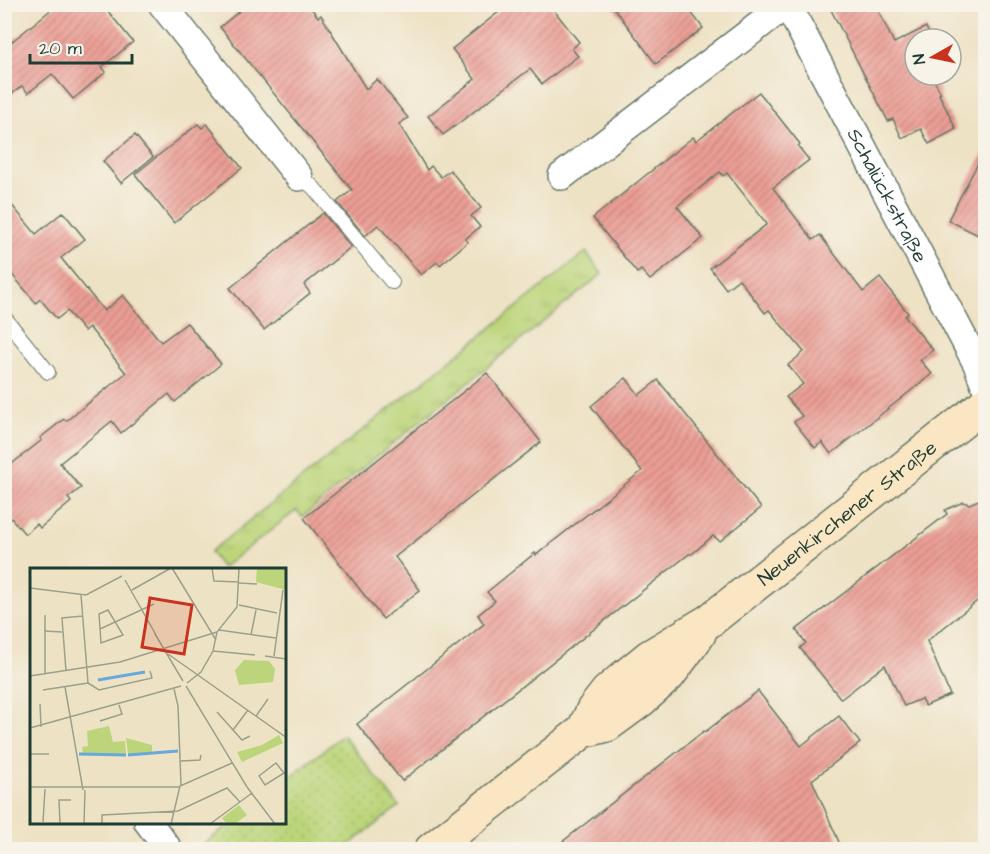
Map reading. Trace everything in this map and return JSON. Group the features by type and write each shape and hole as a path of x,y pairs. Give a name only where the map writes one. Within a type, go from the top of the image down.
{"main road":[{"name":"Neuenkirchener Straße","path":"431,849 583,731 592,710 607,692 649,657 709,621 986,403"}],"street":[{"path":"162,4 299,177"},
{"name":"Schalückstraße","path":"562,176 787,4 977,364 986,387"},
{"path":"150,824 169,849"}],"lane":[{"path":"299,177 313,187 392,282"},
{"path":"4,317 48,372"}],"green space":[{"path":"586,252 602,274 302,517 297,510 222,568 210,552"},
{"path":"343,735 399,806 344,849 208,849 204,844 231,824 286,824 286,780"}],"building":[{"path":"58,4 102,4 133,42 102,67 106,72 73,99 52,74 28,93 22,86 4,100 4,48"},
{"path":"248,4 308,4 318,17 321,15 366,89 377,79 408,118 399,124 427,170 431,166 441,177 450,170 481,208 471,216 480,227 465,239 468,242 440,265 437,262 421,275 378,225 365,236 337,202 352,190 220,27"},
{"path":"509,4 549,4 579,42 572,49 578,56 542,84 530,69 443,135 428,116 475,79 452,49"},
{"path":"611,4 685,4 703,28 656,64"},
{"path":"828,4 875,4 894,43 903,38 903,87 938,87 956,129 929,144 921,129 902,138 893,119 888,121"},
{"path":"759,92 800,144 798,146 809,160 773,188 813,240 820,235 863,292 880,278 908,313 905,316 933,350 920,360 932,374 831,454 822,442 815,448 794,422 802,416 786,397 803,384 788,365 804,352 769,310 765,313 739,279 726,289 710,268 767,224 727,173 723,176 720,172 677,206 703,238 650,280 641,270 637,273 593,218 693,137 696,141"},
{"path":"198,124 202,128 207,124 242,168 174,223 135,174"},
{"path":"135,135 153,157 121,183 103,161"},
{"path":"986,148 986,239 948,220"},
{"path":"4,196 36,234 63,212 85,239 61,258 104,311 123,295 161,342 187,323 221,364 175,402 169,394 121,433 112,421 60,463 81,488 68,498 71,502 40,528 37,524 25,534 4,510 4,470 42,440 40,438 64,419 66,421 126,373 89,327 84,331 67,311 57,319 40,299 36,303 4,265"},
{"path":"323,213 351,247 304,285 310,293 264,330 230,288"},
{"path":"487,373 541,442 395,557 420,590 383,619 304,518"},
{"path":"626,378 639,395 658,380 761,508 720,541 713,536 689,554 402,781 357,724 484,624 478,615 495,601 487,592 642,471 591,406"},
{"path":"986,497 986,594 927,641 950,695 925,706 921,699 904,706 885,665 841,699 800,648 806,643 796,630 947,514 945,510 963,502 969,504"},
{"path":"758,691 801,746 839,716 860,743 812,780 842,849 553,849 704,731"}]}
